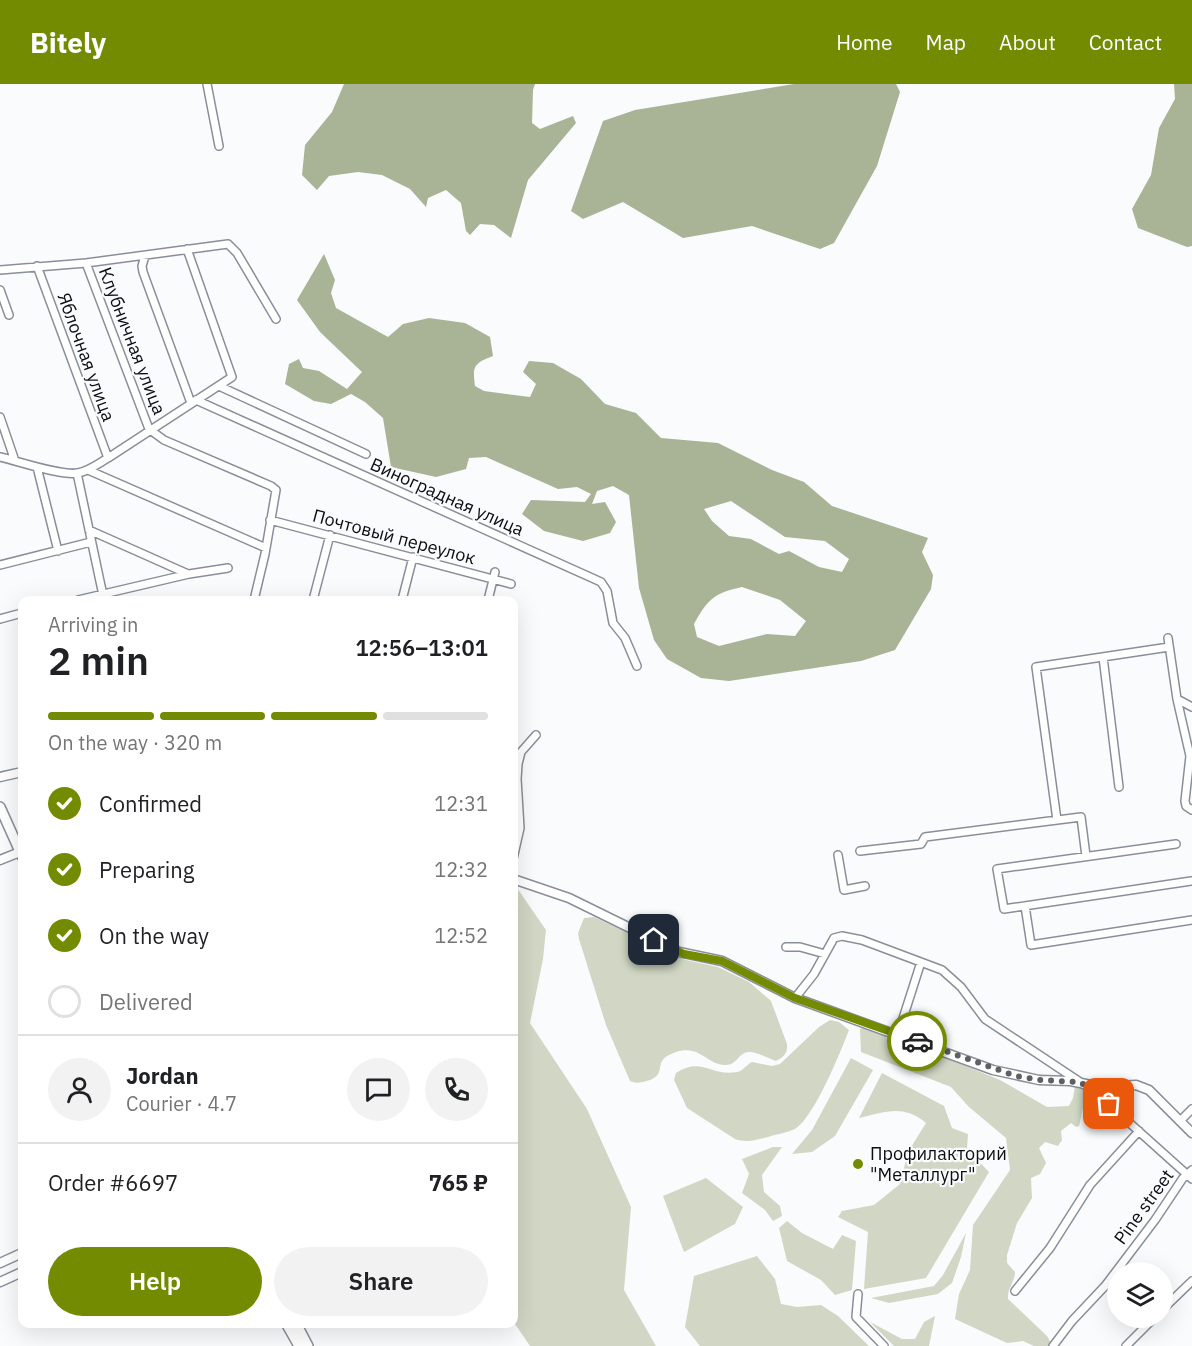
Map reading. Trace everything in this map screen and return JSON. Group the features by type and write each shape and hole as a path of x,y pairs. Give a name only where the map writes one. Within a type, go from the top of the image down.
{"main road":[{"path":"0,807 18,847"},
{"path":"289,1328 299,1346"},
{"path":"299,1328 308,1346"}],"street":[{"path":"207,84 219,146"},
{"path":"0,270 86,263 222,244 231,246 276,319"},
{"path":"0,457 37,467 77,473 88,470 232,377 186,249"},
{"path":"145,256 143,272 193,402"},
{"name":"Клубничная улица","path":"86,263 149,429"},
{"name":"Яблочная улица","path":"36,266 108,458"},
{"path":"0,290 9,315"},
{"path":"219,386 366,454"},
{"name":"Виноградная улица","path":"193,402 601,582 607,591 613,623 625,638 637,666"},
{"path":"0,417 15,461"},
{"path":"149,429 164,440 273,488 276,492 255,596"},
{"path":"37,467 58,551"},
{"path":"88,470 266,548"},
{"path":"77,473 103,596"},
{"name":"Почтовый переулок","path":"270,520 413,557 494,575 511,584"},
{"path":"89,530 189,574"},
{"path":"314,596 330,535"},
{"path":"0,565 91,542"},
{"path":"403,596 413,557"},
{"path":"107,596 189,574 228,568"},
{"path":"489,596 494,575"},
{"path":"0,619 18,615"},
{"path":"1057,820 1036,667 1103,657 1169,642 1177,699 1191,758 1185,801 1186,806 1192,810"},
{"path":"1103,657 1119,787"},
{"path":"1177,699 1192,707"},
{"path":"518,764 521,752 536,735"},
{"path":"0,777 18,773"},
{"path":"518,795 520,828 518,837"},
{"path":"860,851 921,844 926,837 1080,817 1086,856"},
{"path":"1176,844 997,869 1004,909 1191,881"},
{"path":"0,861 18,855"},
{"path":"838,855 844,890 866,886"},
{"path":"518,881 569,898 679,952 726,963 795,998 1016,1076 1039,1080 1079,1082 1102,1087 1143,1086 1192,1133"},
{"path":"1025,906 1031,945 1192,920"},
{"path":"795,998 814,974 834,938 843,936 862,940 906,958 935,966 948,974 970,997 988,1022 1100,1096 1190,1175"},
{"path":"786,947 800,947 825,954"},
{"path":"898,1034 921,962"},
{"path":"1180,1121 1192,1109"},
{"path":"1015,1291 1047,1253 1090,1185 1139,1131"},
{"name":"Pine street","path":"1053,1346 1072,1321 1105,1286 1190,1175"},
{"path":"0,1263 18,1255"},
{"path":"0,1282 18,1274"},
{"path":"1173,1299 1192,1281"},
{"path":"858,1294 856,1317 884,1346"},
{"path":"1126,1346 1144,1328"}],"shaded area":[{"path":"344,84 535,84 532,123 540,129 573,116 576,123 528,180 511,238 494,225 480,224 470,235 466,231 461,203 446,190 428,198 426,207 410,189 382,175 358,172 329,176 317,190 302,175 305,145 332,112"},
{"path":"794,84 896,84 900,92 877,166 834,243 820,249 752,226 683,238 623,202 583,219 571,211 603,121 635,110"},
{"path":"1174,84 1192,84 1192,246 1187,247 1138,228 1132,209 1151,175 1159,128 1175,99"},
{"path":"324,254 335,280 331,293 336,308 388,337 403,324 429,318 465,323 490,337 493,356 479,363 474,373 475,386 484,391 530,397 536,384 523,372 529,361 553,363 581,379 605,404 636,413 661,438 718,443 772,470 804,482 832,506 928,538 922,552 933,575 931,589 895,650 861,661 729,681 701,678 667,659 654,640 639,588 629,495 613,486 597,491 592,504 605,502 616,522 610,533 583,541 544,531 522,514 531,500 585,502 591,494 577,487 558,489 486,457 469,458 466,469 436,477 391,467 383,418 365,402 351,394 331,404 314,401 285,384 289,364 299,359 303,368 319,371 347,389 362,372 320,332 297,300","holes":["731,501 785,537 825,541 849,559 842,572 819,567 789,551 779,554 751,539 729,536 712,521 704,509","742,587 780,600 806,621 795,636 767,634 719,646 697,637 694,624 708,603 718,595"]},
{"path":"518,889 546,930 543,959 530,1023 587,1109 631,1207 624,1290 656,1346 530,1346 518,1328"},
{"path":"594,917 686,960 718,967 749,982 771,1001 787,1044 785,1054 776,1061 749,1052 726,1065 713,1062 695,1052 679,1051 664,1058 656,1076 639,1083 630,1081 606,1025 579,939 578,933 584,918"},
{"path":"830,1020 839,1022 849,1030 818,1098 810,1112 795,1129 755,1140 739,1140 687,1108 674,1080 676,1073 693,1066 728,1073 739,1071 752,1062 772,1066 780,1064 819,1027"},
{"path":"865,1027 884,1035 888,1040 888,1047 893,1049 903,1042 912,1044 1000,1080 1047,1107 1069,1106 1075,1086 1080,1087 1089,1097 1083,1108 1079,1126 1076,1127 1071,1123 1061,1131 1062,1140 1058,1146 1045,1142 1039,1148 1046,1163 1040,1174 1031,1178 1032,1198 1017,1223 1007,1255 1007,1263 1015,1272 1008,1299 1047,1336 1051,1343 1049,1346 1034,1346 1023,1341 1007,1343 955,1319 959,1294 970,1270 973,1225 1010,1170 1006,1138 969,1107 951,1087 861,1052 860,1029"},
{"path":"851,1058 873,1070 835,1136 812,1152 792,1154 812,1130"},
{"path":"882,1073 944,1106 952,1128 968,1134 967,1149 989,1172 926,1278 864,1289 868,1232 838,1217 842,1211 874,1205 900,1184 908,1152 926,1123 902,1111 859,1118"},
{"path":"773,1147 782,1147 762,1175 764,1192 780,1206 782,1216 773,1221 765,1210 742,1193 749,1174 742,1159"},
{"path":"706,1178 743,1207 735,1224 684,1252 663,1196"},
{"path":"787,1221 802,1233 833,1249 842,1235 856,1241 852,1290 835,1295 821,1280 787,1261 779,1228"},
{"path":"966,1233 952,1283 938,1294 889,1303 871,1298 934,1286 943,1275"},
{"path":"757,1256 775,1279 781,1304 797,1307 821,1305 838,1316 869,1346 700,1346 685,1327 694,1276"},
{"path":"935,1316 929,1346 894,1346 870,1322 902,1339 915,1339 924,1322"}],"way so far":[{"path":"917,1041 993,1070 1016,1076 1039,1080 1079,1082 1092,1089 1109,1104"}],"place":[{"name":"Профилакторий \"Металлург\"","path":"858,1164"}],"route":[{"path":"654,940 684,954 722,961 795,998 917,1041"}]}
